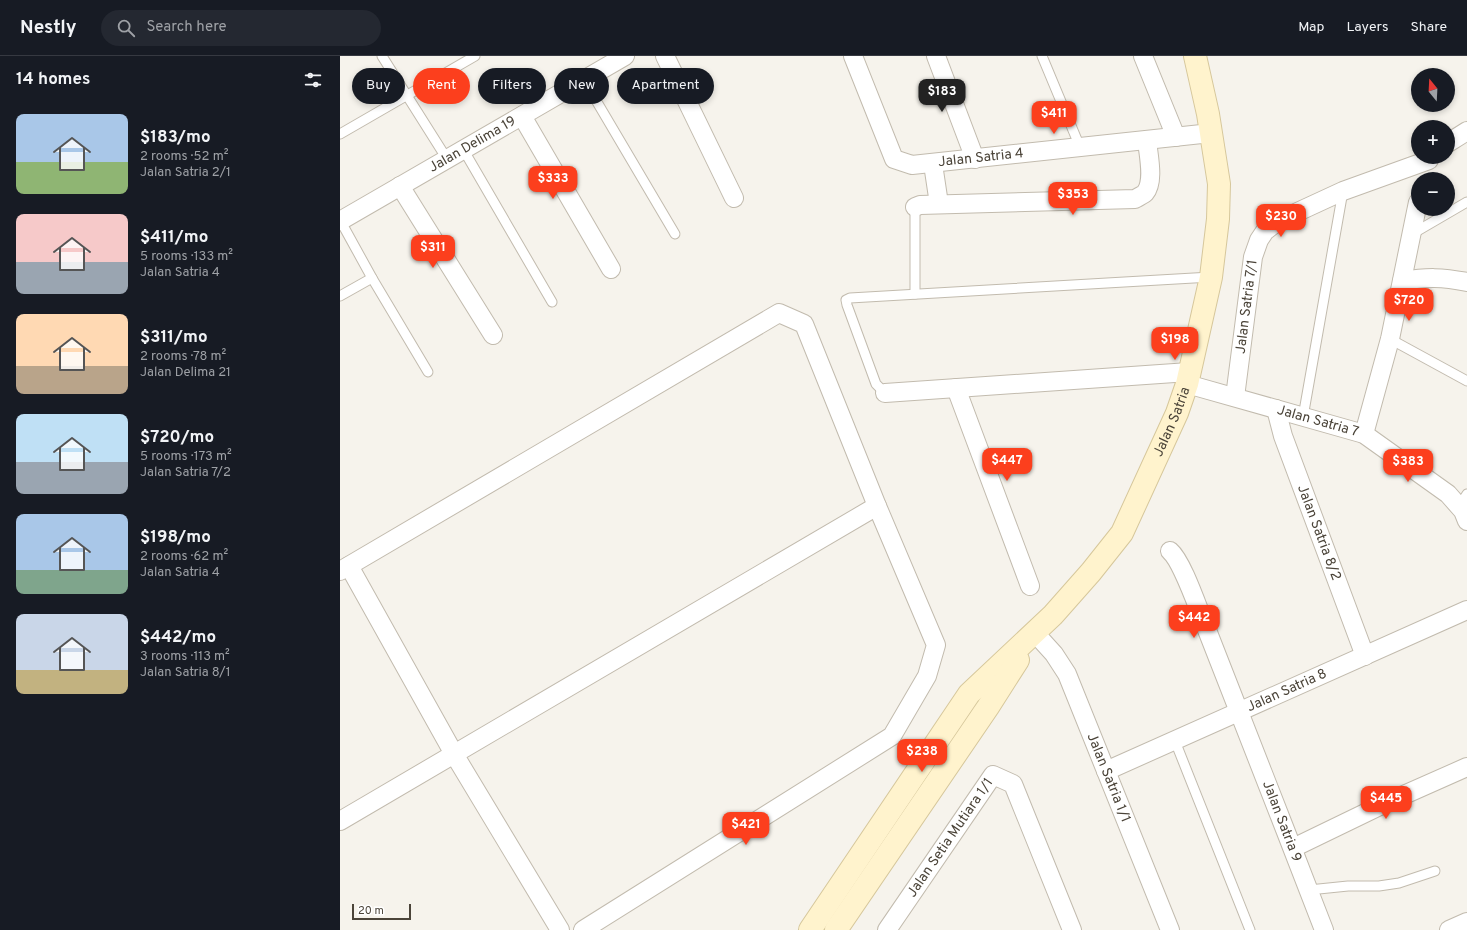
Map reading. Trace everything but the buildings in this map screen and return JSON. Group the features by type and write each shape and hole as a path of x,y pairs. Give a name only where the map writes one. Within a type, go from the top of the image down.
{"street":[{"name":"Jalan Delima 19","path":"604,68 625,56"},
{"path":"665,56 734,198"},
{"name":"Jalan Satria 4","path":"853,56 894,159 912,165 1211,133"},
{"path":"936,56 975,159"},
{"path":"1143,56 1176,137"},
{"name":"Jalan Satria","path":"1035,633 1092,572 1122,533 1177,413 1188,378 1211,277 1218,219 1219,184 1208,114 1195,56"},
{"name":"Jalan Delima 19","path":"340,221 554,97"},
{"path":"522,116 611,269"},
{"path":"1455,139 1467,131"},
{"path":"914,207 920,205 939,204 1135,199 1145,193 1149,184 1150,171 1147,140"},
{"path":"932,164 939,204"},
{"name":"Jalan Satria 7/1","path":"1235,397 1253,257 1259,240 1266,231 1278,221 1343,191 1417,164"},
{"path":"400,186 492,335"},
{"path":"1364,434 1390,339 1415,216"},
{"path":"1402,281 1425,277 1449,278 1467,282"},
{"path":"560,930 344,568 779,313 804,324 877,506 936,645 927,676 892,736 583,930"},
{"path":"885,392 1188,378"},
{"name":"Jalan Satria 7","path":"1188,378 1235,397 1364,434 1464,507"},
{"path":"956,388 1030,586"},
{"name":"Jalan Satria 8/2","path":"1276,409 1283,436 1365,656"},
{"path":"340,821 877,506"},
{"name":"Jalan Satria 9","path":"1170,551 1174,555 1184,574 1240,712 1324,930"},
{"name":"Jalan Satria 8","path":"1106,771 1467,610"},
{"path":"810,930 969,694 1035,633"},
{"path":"836,930 988,707 1035,633"},
{"name":"Jalan Satria 1/1","path":"1035,633 1054,654 1067,674 1170,930"},
{"path":"1293,848 1388,802 1467,767"},
{"name":"Jalan Setia Mutiara 1/1","path":"887,930 993,775 1013,784 1072,930"},
{"path":"1449,930 1467,922"}],"lane":[{"path":"382,56 447,159"},
{"path":"340,134 475,56"},
{"path":"1042,56 1080,147"},
{"path":"598,104 675,234"},
{"path":"463,150 552,302"},
{"path":"1304,417 1343,191"},
{"path":"1412,234 1467,202"},
{"path":"914,207 915,294"},
{"path":"340,221 428,372"},
{"path":"885,392 876,384 846,300 850,298 1211,277"},
{"path":"340,296 372,278"},
{"path":"1390,339 1467,381"},
{"path":"1175,741 1250,930"},
{"path":"1309,890 1348,886 1379,886 1399,883 1435,871"}]}
